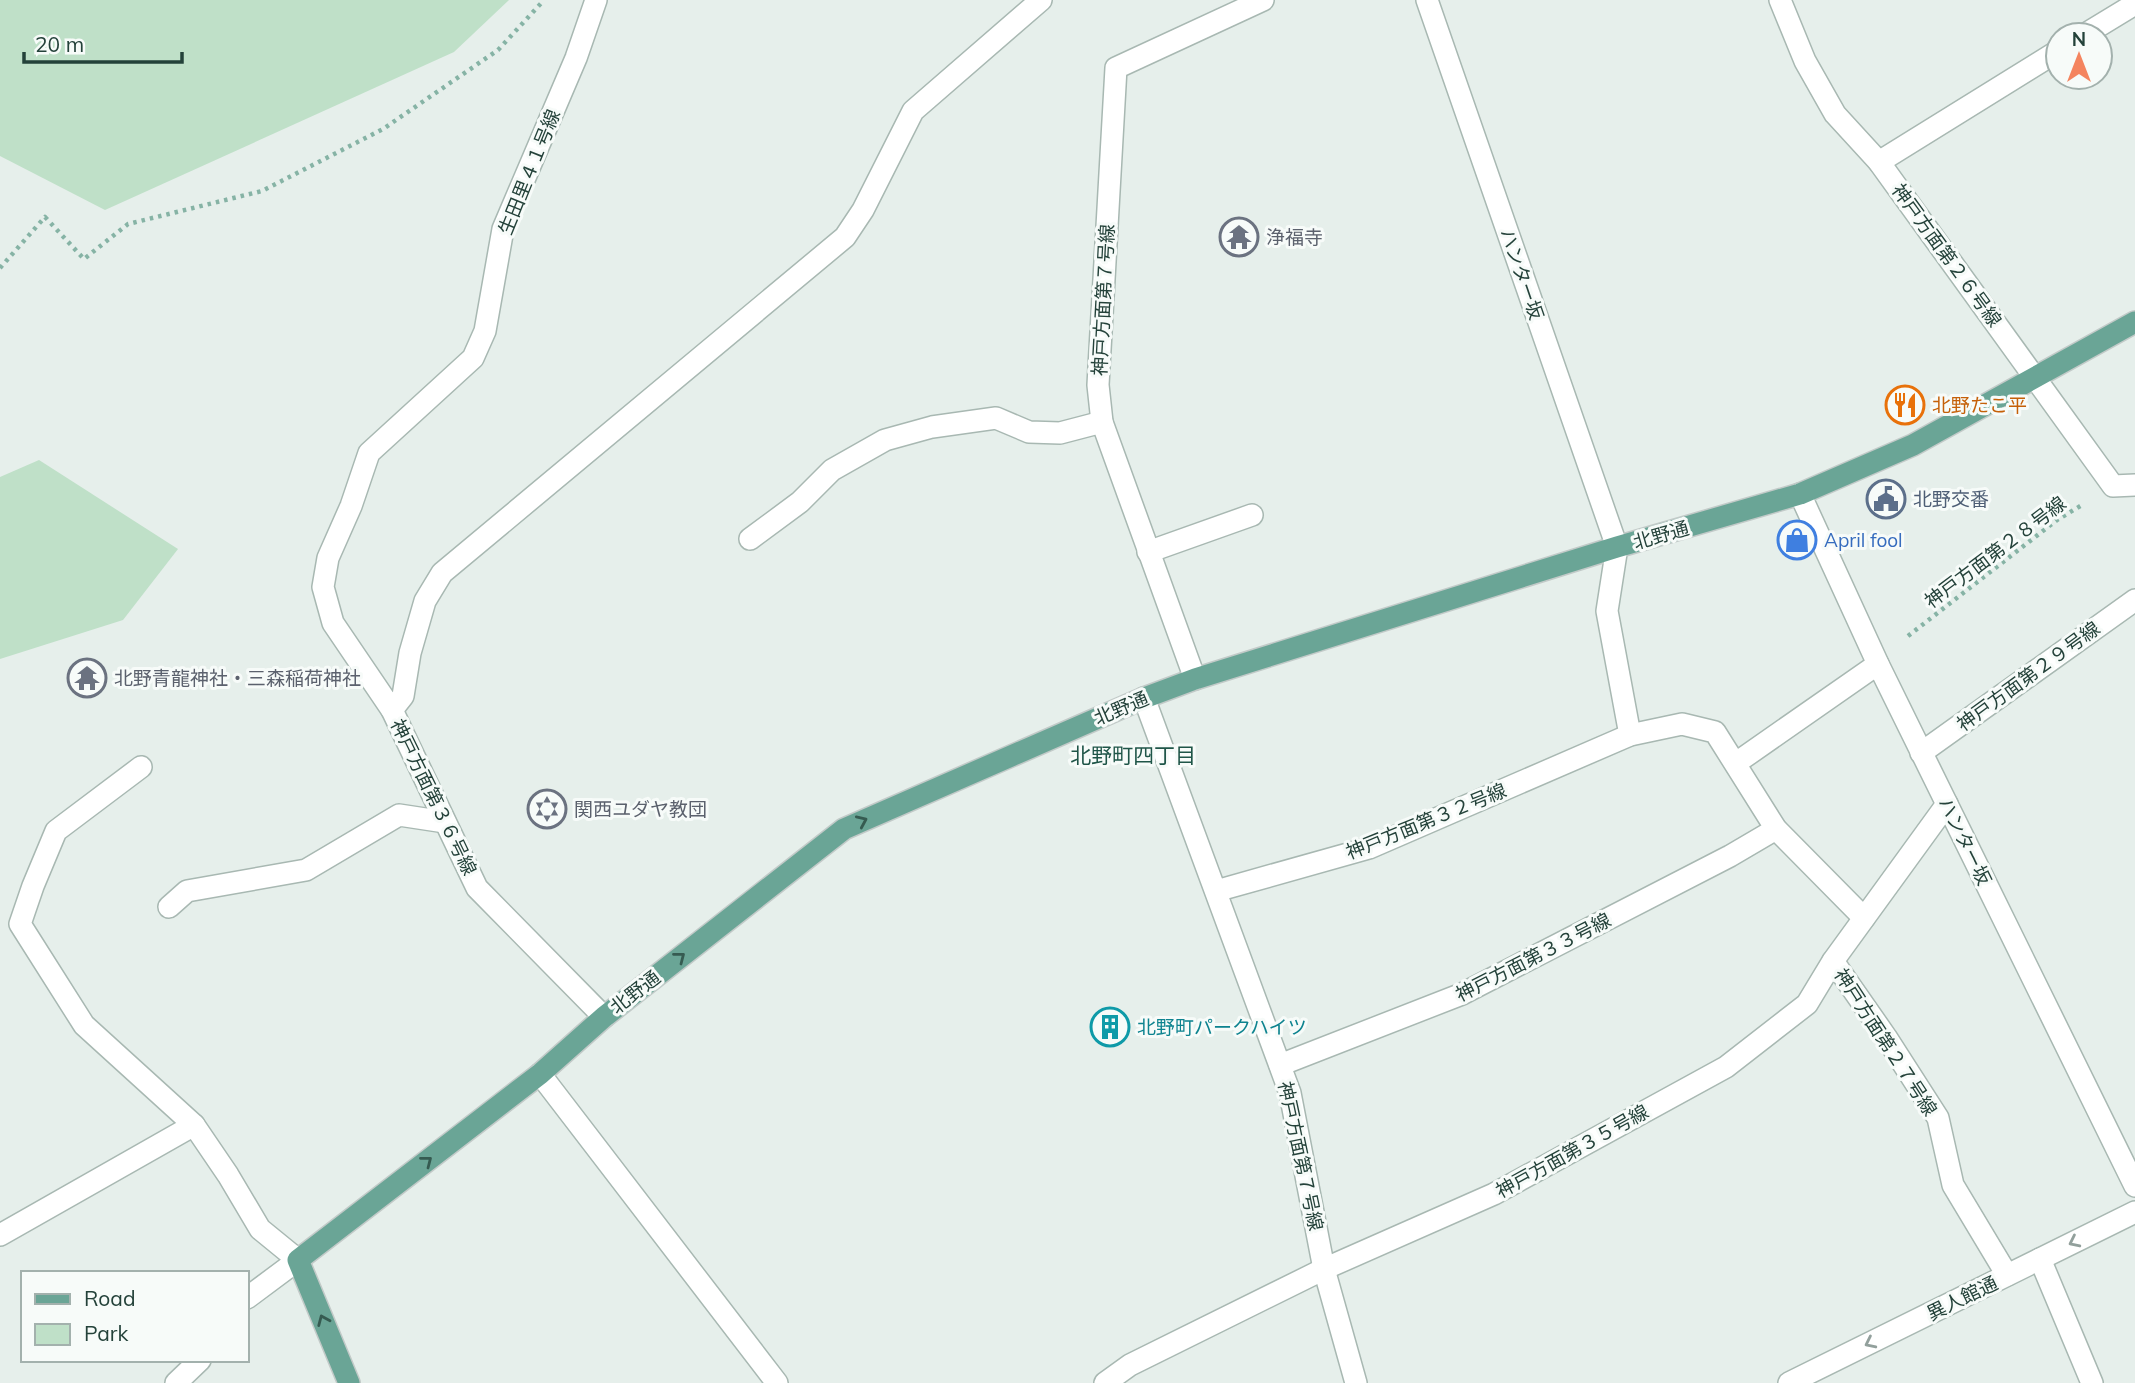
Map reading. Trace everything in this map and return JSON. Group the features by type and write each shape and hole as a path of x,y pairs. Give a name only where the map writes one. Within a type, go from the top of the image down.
{"main road":[{"name":"北野通","path":"298,1260 540,1074 604,1017 844,829 1144,698 1195,679 1617,547 1800,494 1913,445 2135,322"},
{"path":"298,1260 349,1383"}],"street":[{"name":"生田里４１号線","path":"323,587 328,558 351,506 369,453 473,358 485,331 503,229 576,58 596,0"},
{"path":"392,710 403,696 410,653 425,601 442,573 845,237 863,210 913,111 1041,0"},
{"name":"神戸方面第７号線","path":"1195,679 1102,422 1098,385 1116,68 1263,0"},
{"name":"ハンター坂","path":"1427,0 1617,547"},
{"name":"神戸方面第２６号線","path":"1780,0 1805,61 1835,114 1879,162 2113,485"},
{"path":"2107,21 2135,4"},
{"path":"1879,162 2044,60"},
{"path":"750,539 800,502 832,470 885,440 932,427 996,418 1029,432 1060,433 1102,422"},
{"path":"2113,485 2135,485"},
{"name":"ハンター坂","path":"1800,494 1921,753 2135,1186"},
{"path":"1148,552 1252,515"},
{"path":"1617,547 1607,611 1630,735 1682,724 1715,732 1776,829 1864,918"},
{"name":"神戸方面第３６号線","path":"323,587 333,623 392,710 477,888 604,1017"},
{"name":"神戸方面第２９号線","path":"1921,753 2135,600"},
{"path":"1736,763 1877,662"},
{"name":"神戸方面第７号線","path":"1144,698 1290,1093 1324,1269 1356,1383"},
{"name":"神戸方面第３２号線","path":"1216,891 1370,848 1630,735"},
{"path":"141,767 56,831 20,924 85,1025 194,1125 260,1229 298,1260 248,1297"},
{"name":"神戸方面第３５号線","path":"1105,1383 1130,1365 1324,1269 1494,1194 1726,1067 1807,1004 1833,961 1947,804"},
{"path":"169,907 187,891 306,870 400,815 446,822"},
{"name":"神戸方面第３３号線","path":"1280,1065 1462,994 1730,856 1776,829"},
{"name":"神戸方面第２７号線","path":"1833,961 1938,1118 1953,1185 2007,1275"},
{"path":"540,1074 777,1383"},
{"path":"0,1235 194,1125"},
{"name":"異人館通","path":"1789,1383 2135,1212"},
{"path":"2040,1259 2092,1383"},
{"path":"176,1383 198,1362"}],"path":[{"path":"0,268 45,217 85,259 128,224 262,191 383,130 498,50 544,0"},
{"name":"神戸方面第２８号線","path":"1877,662 2057,520 2113,485"}],"green space":[{"path":"0,0 509,0 454,52 105,210 0,156"},
{"path":"39,460 178,549 123,620 0,659 0,477"}],"place":[{"name":"浄福寺","path":"1239,237"},
{"name":"北野たこ平","path":"1905,405"},
{"name":"北野交番","path":"1886,499"},
{"name":"April fool","path":"1797,540"},
{"name":"北野青龍神社・三森稲荷神社","path":"87,678"},
{"name":"関西ユダヤ教団","path":"547,809"},
{"name":"北野町パークハイツ","path":"1110,1027"}],"district":[{"name":"北野町四丁目","path":"1133,755"}]}
